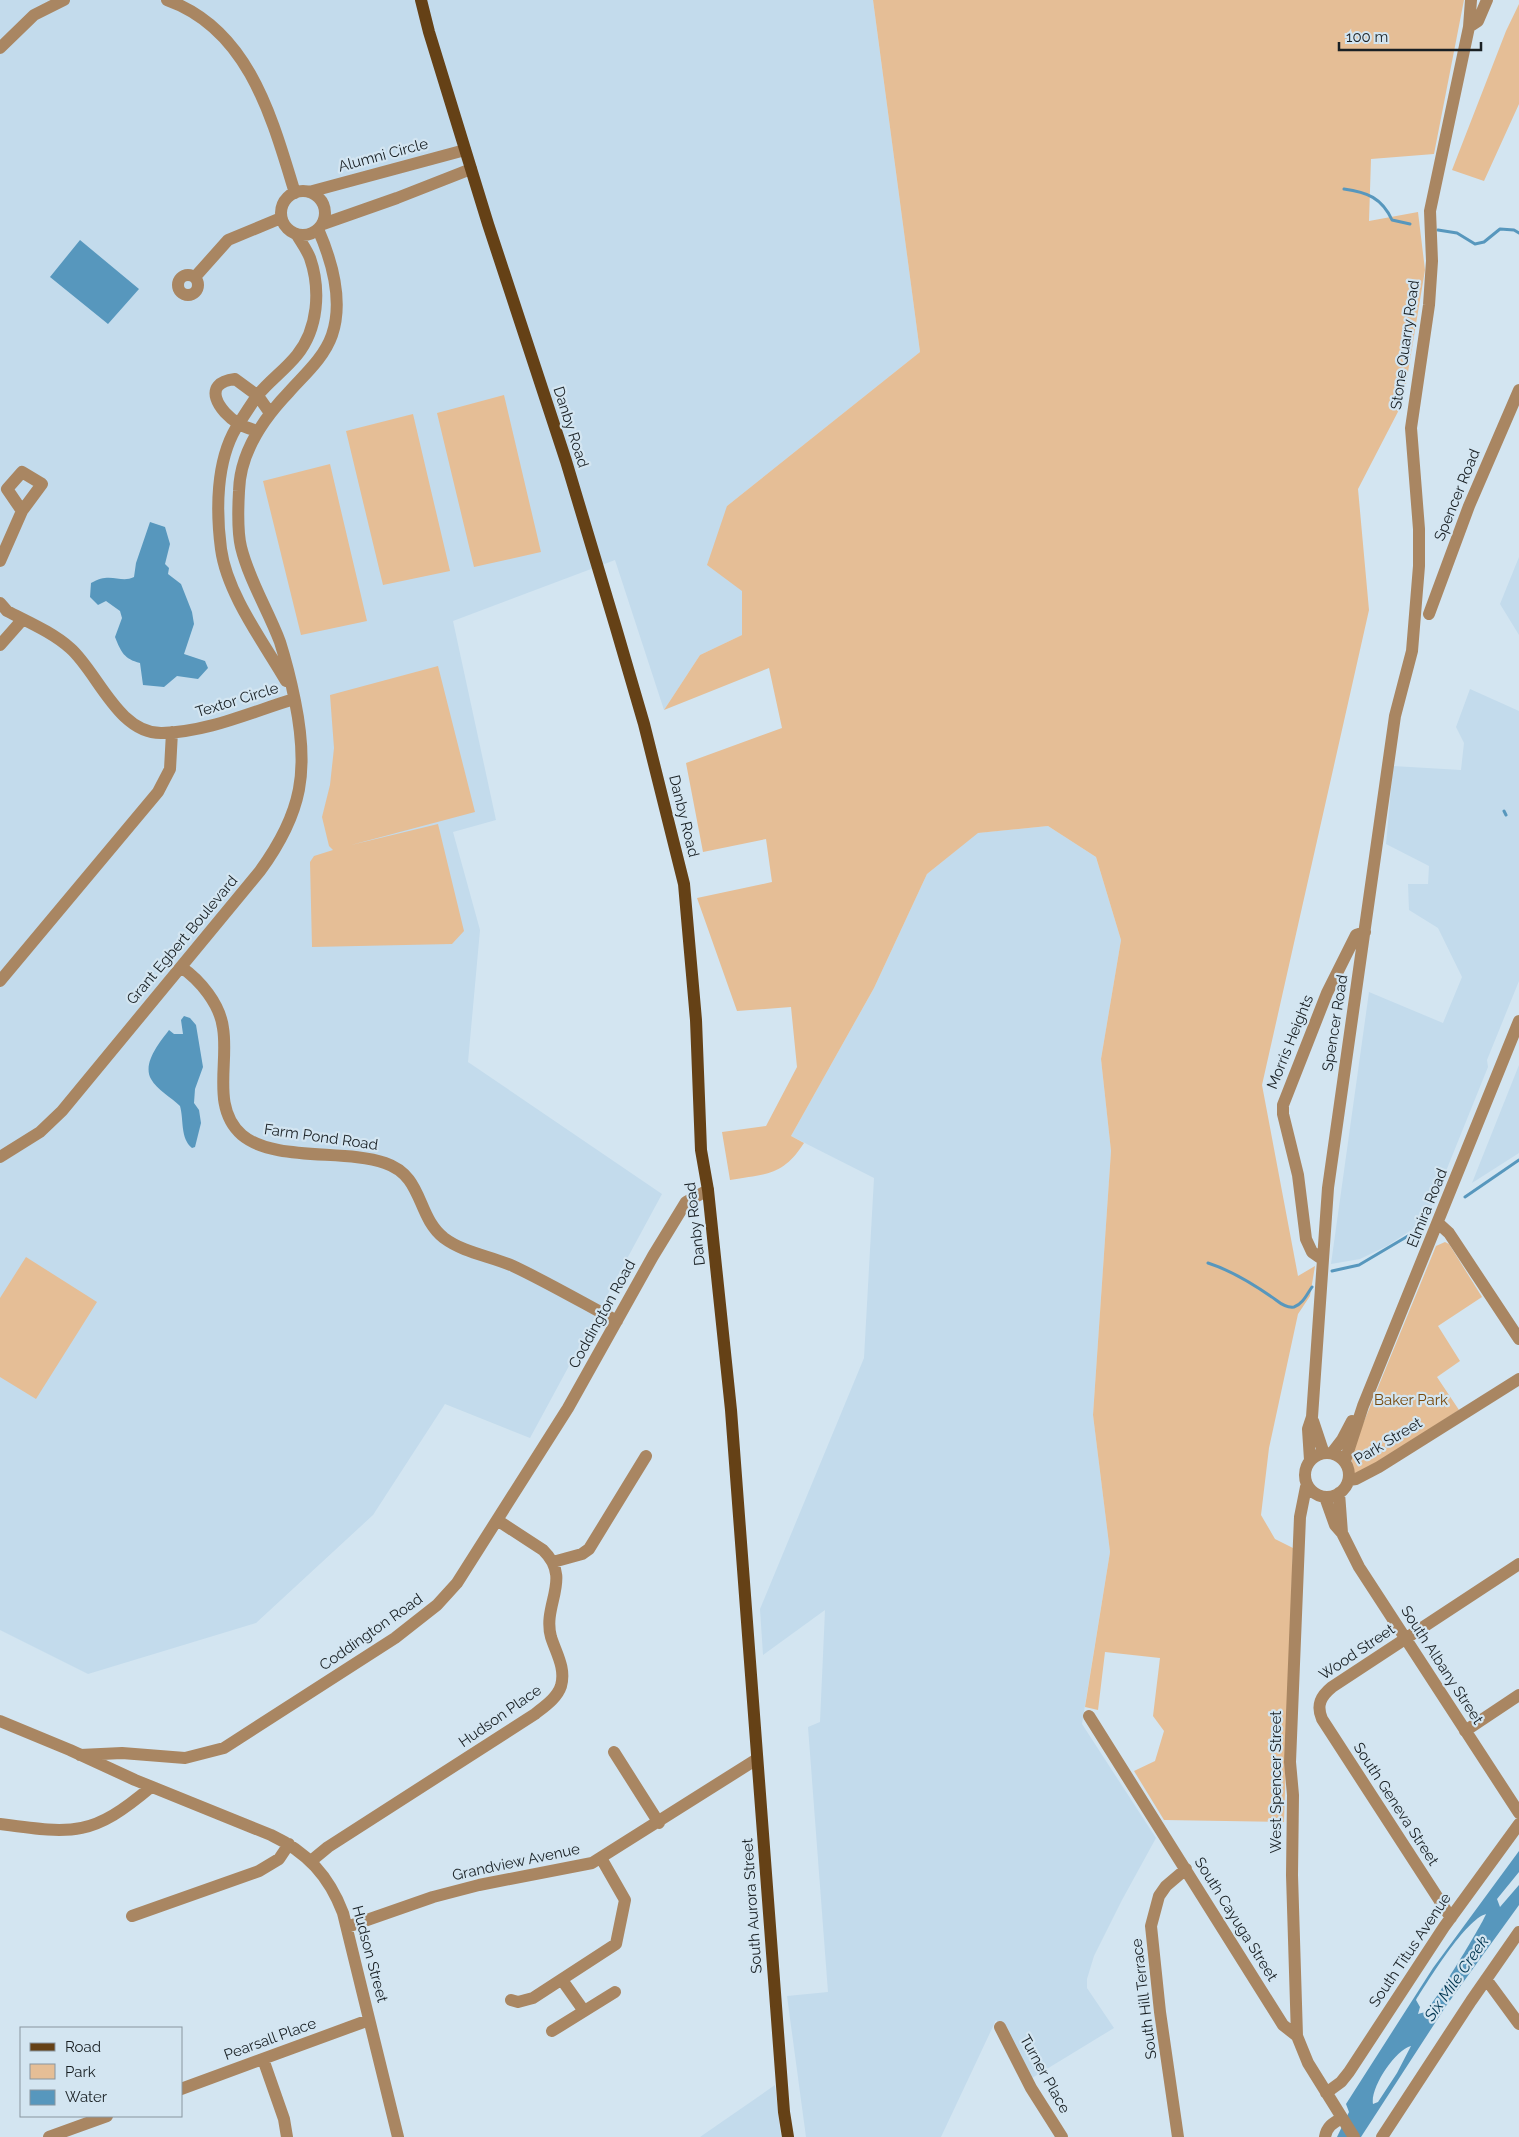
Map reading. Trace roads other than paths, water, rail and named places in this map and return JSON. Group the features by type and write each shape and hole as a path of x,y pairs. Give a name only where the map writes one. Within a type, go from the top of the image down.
{"main road":[{"name":"Danby Road","path":"422,0 429,32 465,150 566,461 616,628 644,724 684,884 696,1020 701,1150 708,1190 731,1410 750,1672"},
{"name":"South Aurora Street","path":"750,1672 784,2112 788,2137"}],"street":[{"path":"0,48 34,15 64,0"},
{"path":"167,0 188,9 213,26 240,56 262,96 295,192"},
{"name":"Stone Quarry Road","path":"1414,638 1419,566 1419,529 1411,443 1412,410 1423,355 1429,305 1432,261 1430,211 1469,27 1471,0"},
{"path":"1469,27 1478,21 1487,0"},
{"name":"Alumni Circle","path":"309,192 465,150"},
{"path":"320,226 325,214 324,204 318,196 309,192 295,192 284,201 281,218 287,229 297,235 307,235 320,226 471,169"},
{"path":"195,277 228,240 281,218"},
{"name":"Grant Egbert Boulevard","path":"0,1158 40,1132 62,1111 260,871 272,854 291,817 300,788 303,770 302,733 280,643 248,569 241,546 239,489 245,460 257,431 270,413 322,354 332,335 336,311 336,287 330,256 320,226"},
{"name":"Grant Egbert Boulevard","path":"294,699 285,680 254,631 233,585 221,551 220,479 227,449 239,424 258,396 298,354 310,331 316,307 310,258 297,235"},
{"path":"257,431 239,424 219,407 215,398 216,388 223,380 235,379 258,396 270,413"},
{"name":"Spencer Road","path":"1429,614 1469,506 1518,394"},
{"path":"0,561 22,511"},
{"name":"Textor Circle","path":"0,603 7,611 70,648 112,704 129,720 147,730 160,733 204,728 294,699"},
{"path":"0,645 23,619"},
{"name":"Spencer Road","path":"1310,1460 1308,1429 1312,1417 1328,1188 1395,716 1409,669 1414,638"},
{"path":"0,981 158,792 170,769 172,732"},
{"name":"Morris Heights","path":"1322,1259 1312,1252 1306,1240 1298,1175 1283,1114 1283,1104 1327,993 1349,946 1356,934 1365,932"},
{"name":"Farm Pond Road","path":"181,967 200,984 220,1016 224,1035 223,1100 229,1118 242,1136 254,1144 271,1149 368,1158 396,1168 412,1182 434,1227 443,1237 459,1247 512,1265 617,1321"},
{"name":"Elmira Road","path":"1345,1461 1363,1406 1519,1021"},
{"name":"Coddington Road","path":"0,1720 80,1755 122,1754 185,1758 224,1748 422,1618 457,1583 497,1520 568,1408 653,1256 686,1202 708,1190"},
{"path":"1438,1223 1449,1233 1519,1339"},
{"name":"Park Street","path":"1348,1480 1367,1474 1519,1379"},
{"name":"Elmira Road","path":"1328,1452 1342,1440 1356,1413 1363,1406"},
{"name":"Spencer Road","path":"1312,1417 1328,1452"},
{"path":"1306,1487 1322,1496 1333,1497 1339,1493 1348,1480 1349,1473 1345,1461 1328,1452 1310,1460"},
{"path":"497,1520 543,1550 553,1562 582,1554 589,1549 646,1456"},
{"name":"West Spencer Street","path":"1297,2036 1292,1875 1293,1795 1290,1762 1300,1517 1306,1487 1305,1470 1310,1460"},
{"name":"South Albany Street","path":"1339,1493 1342,1533"},
{"name":"West Spencer Street","path":"1300,1528 1322,1496"},
{"name":"South Albany Street","path":"1322,1496 1335,1525 1342,1533 1359,1566 1519,1813"},
{"name":"Hudson Place","path":"312,1861 328,1847 535,1714 554,1698 562,1678 561,1664 551,1638 548,1620 557,1581 553,1562"},
{"name":"Wood Street","path":"1319,1706 1321,1698 1332,1688 1519,1564"},
{"path":"1465,1731 1519,1696"},
{"name":"South Geneva Street","path":"1319,1706 1322,1719 1450,1918"},
{"name":"South Cayuga Street","path":"1089,1716 1283,2025 1297,2036 1308,2063 1354,2137"},
{"path":"614,1752 659,1823"},
{"name":"Hudson Street","path":"80,1755 151,1787 289,1844 312,1861 331,1887 347,1927 398,2137"},
{"name":"Grandview Avenue","path":"347,1927 433,1897 583,1866 601,1858 659,1823 757,1759"},
{"path":"0,1824 49,1831 82,1830 108,1819 151,1787"},
{"name":"South Titus Avenue","path":"1326,2093 1341,2082 1349,2072 1450,1918 1519,1824"},
{"path":"132,1916 259,1871 279,1859 289,1844"},
{"path":"511,2000 525,2001 562,1980 616,1944 625,1900 601,1858"},
{"name":"South Hill Terrace","path":"1178,2137 1160,2012 1151,1926 1158,1896 1166,1886 1186,1869"},
{"path":"1382,2137 1519,1932"},
{"path":"1486,1979 1519,2024"},
{"path":"562,1980 584,2011"},
{"path":"552,2031 615,1992"},
{"name":"Pearsall Place","path":"182,2089 370,2020"},
{"name":"Turner Place","path":"1000,2027 1032,2088 1062,2137"},
{"path":"263,2060 284,2119 287,2137"},
{"path":"49,2137 104,2117"},
{"path":"1325,2137 1326,2130 1342,2118"}],"water":[{"path":"80,240 139,289 108,324 50,277"},
{"path":"150,522 165,527 170,544 165,564 169,568 168,574 181,584 192,612 194,624 184,654 205,661 208,668 198,679 177,676 164,687 143,685 140,663 124,654 115,637 122,618 120,611 106,601 98,605 90,597 91,583 104,578 129,579 134,577 136,563"},
{"path":"184,1016 190,1018 196,1025 203,1067 195,1089 194,1103 199,1110 201,1123 195,1147 192,1148 184,1134 180,1106 157,1087 149,1073 150,1060 153,1053 169,1030 174,1034 183,1034 181,1020"},
{"name":"Six Mile Creek","path":"1519,1851 1519,1872 1497,1899 1500,1907 1519,1885 1519,1905 1446,2006 1361,2137 1337,2137 1349,2112 1346,2104 1433,1968","holes":["1486,1914 1467,1949 1437,1996 1425,2012 1418,2014 1420,2007 1416,2000 1438,1966 1468,1927","1411,2046 1397,2073 1378,2102 1373,2104 1375,2089 1385,2070 1398,2054"]}],"waterway":[{"path":"1344,189 1373,197 1384,206 1392,220 1410,224"},
{"path":"1438,230 1457,233 1475,244 1484,242 1500,229 1514,230 1519,233"},
{"path":"1504,811 1506,815"},
{"path":"1465,1197 1519,1160"},
{"path":"1332,1271 1359,1265 1413,1233"},
{"path":"1208,1263 1244,1279 1289,1307 1300,1304 1312,1287"}],"park label":[{"name":"Baker Park","path":"1411,1400"}]}
